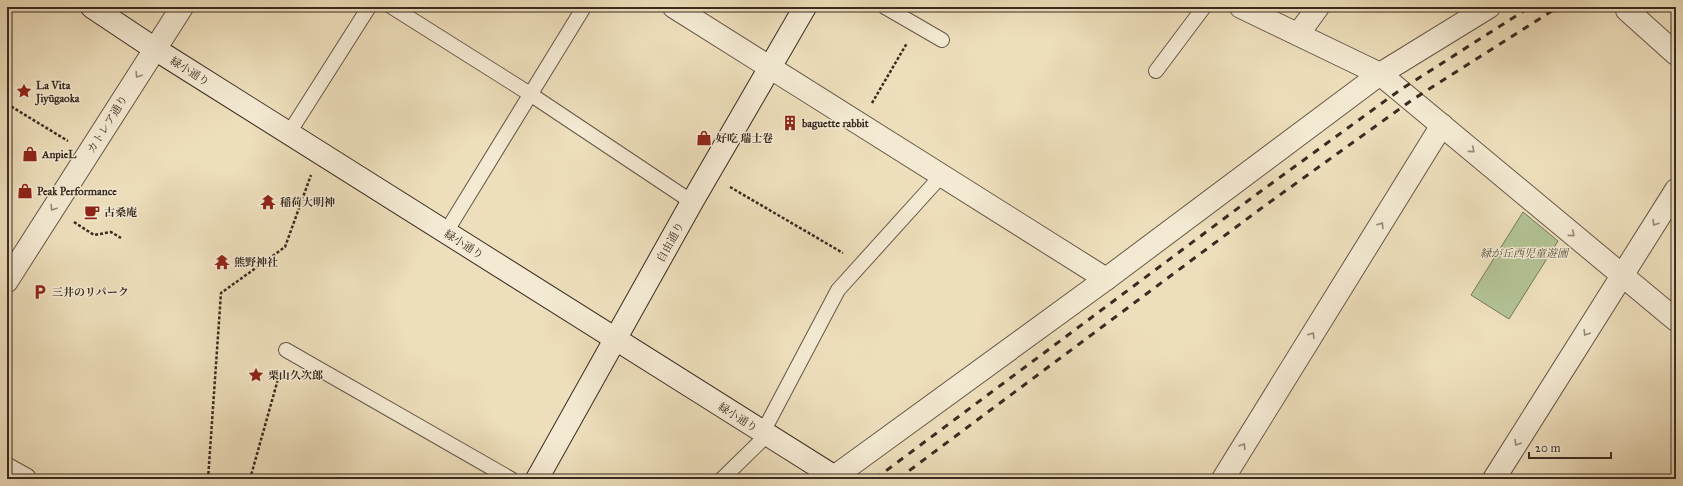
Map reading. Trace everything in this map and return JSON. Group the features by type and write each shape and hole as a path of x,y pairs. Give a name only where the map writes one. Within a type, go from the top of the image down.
{"street":[{"name":"緑小通り","path":"92,7 155,49 836,478"},
{"name":"カトレア通り","path":"9,275 182,7"},
{"path":"674,7 770,69 1106,279"},
{"name":"自由通り","path":"537,479 692,202 805,7"},
{"path":"1241,7 1299,33 1380,74 1676,320"},
{"path":"1299,33 1318,7"},
{"path":"836,478 1106,279 1380,74 1489,7"},
{"path":"1627,10 1676,54"},
{"path":"1223,479 1442,126"},
{"path":"1494,479 1676,190"},
{"path":"7,469 25,479"}],"lane":[{"path":"289,133 369,7"},
{"path":"392,7 530,94 692,202"},
{"path":"446,232 584,7"},
{"path":"885,7 942,40"},
{"path":"1156,71 1204,7"},
{"path":"722,479 766,434 838,290 942,176"},
{"path":"286,350 511,479"}],"path":[{"path":"859,124 917,26"},
{"path":"7,104 88,153"},
{"path":"208,479 221,292 285,247 312,172"},
{"path":"708,175 862,264"},
{"path":"53,209 94,235 111,232 121,238"},
{"path":"250,479 286,350"}],"green space":[{"name":"緑が丘西児童遊園","path":"1523,212 1558,241 1509,319 1471,295"}],"railway":[{"path":"875,479 1257,194 1400,90 1530,7"},
{"path":"898,479 1263,207 1412,100 1558,7"}],"place":[{"name":"La Vita Jiyūgaoka","path":"24,91"},
{"name":"baguette rabbit","path":"790,123"},
{"name":"好吃 瑞士卷","path":"704,138"},
{"name":"AnpieL","path":"30,154"},
{"name":"Peak Performance","path":"25,191"},
{"name":"稲荷大明神","path":"268,202"},
{"name":"古桑庵","path":"92,212"},
{"name":"熊野神社","path":"222,262"},
{"name":"三井のリパーク","path":"40,292"},
{"name":"栗山久次郎","path":"256,375"}]}
